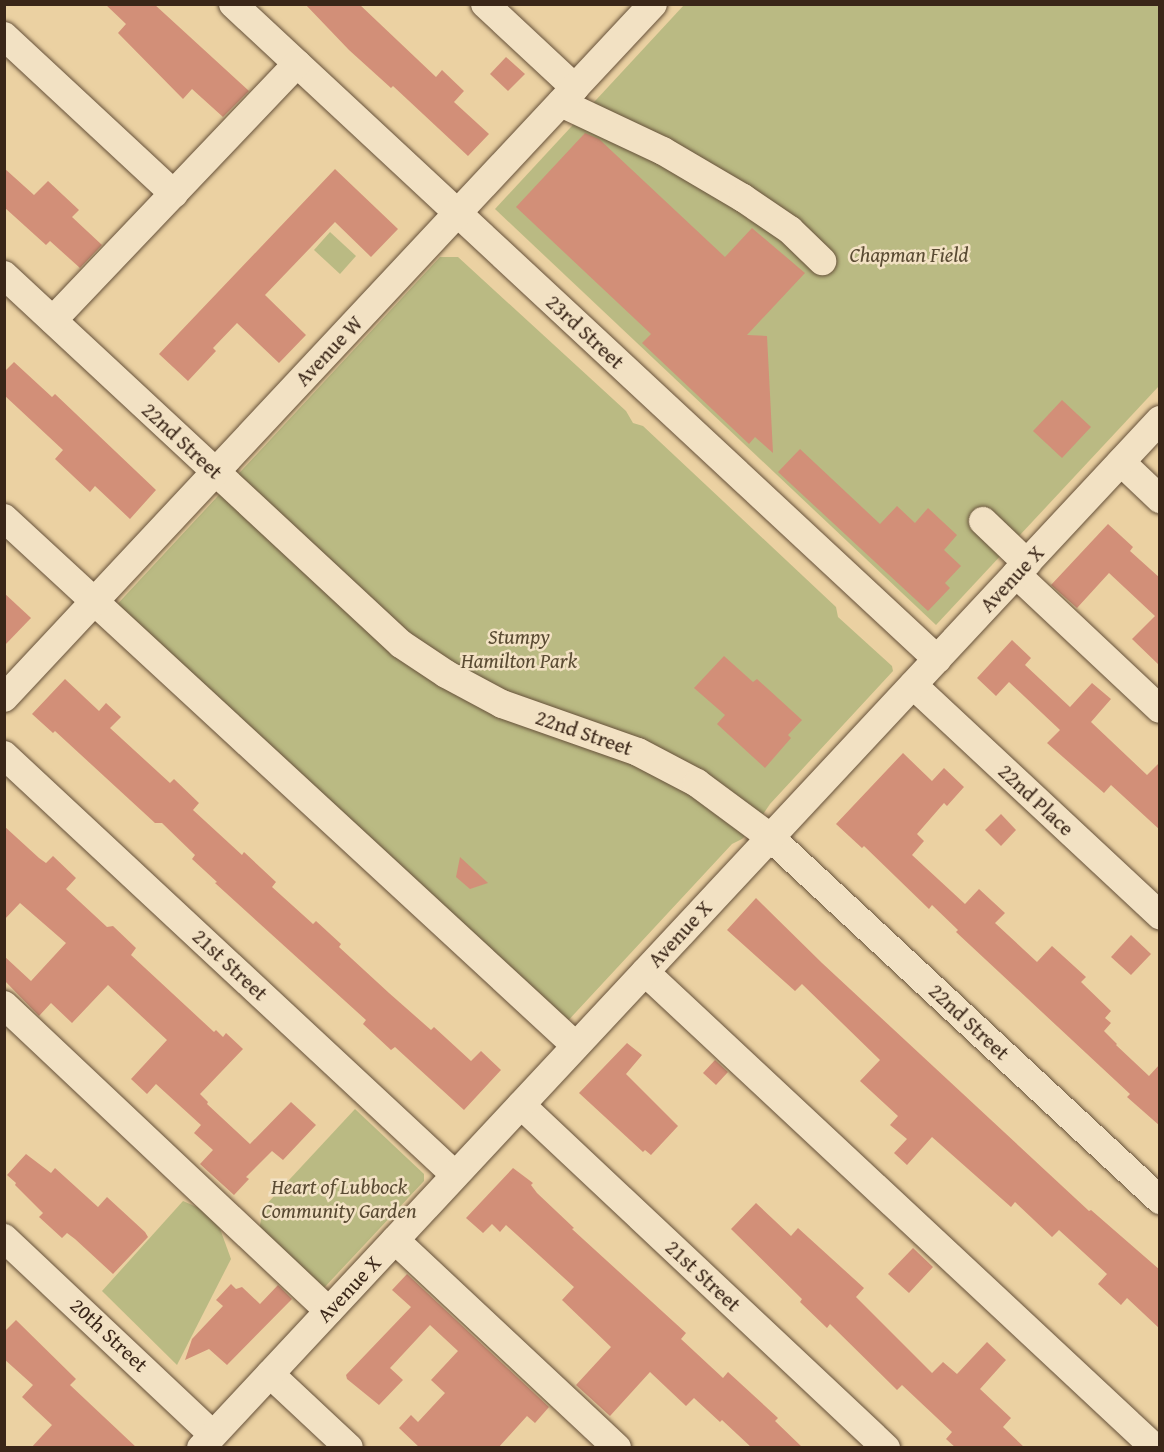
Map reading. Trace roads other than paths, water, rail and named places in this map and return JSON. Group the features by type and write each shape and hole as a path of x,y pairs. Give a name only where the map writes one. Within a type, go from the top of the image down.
{"street":[{"name":"23rd Street","path":"232,4 937,659"},
{"path":"485,4 568,95 742,198 790,230 822,261"},
{"name":"Avenue W","path":"4,698 653,4"},
{"path":"4,36 174,194"},
{"path":"53,320 297,64"},
{"name":"22nd Street","path":"4,275 401,644 437,668 502,704 638,752 697,783 770,837 1160,1200"},
{"name":"Avenue X","path":"207,1441 1160,420"},
{"path":"1120,462 1160,499"},
{"path":"4,518 576,1046"},
{"path":"983,521 1021,568 1160,709"},
{"name":"22nd Place","path":"913,685 1160,915"},
{"name":"21st Street","path":"4,755 455,1175"},
{"path":"645,972 1155,1448"},
{"path":"4,1005 329,1311"},
{"name":"21st Street","path":"521,1105 886,1448"},
{"name":"20th Street","path":"4,1238 207,1441"},
{"path":"395,1240 617,1448"},
{"path":"270,1374 349,1448"}],"park label":[{"name":"Chapman Field","path":"909,255"},
{"name":"Stumpy Hamilton Park","path":"519,649"},
{"name":"Heart of Lubbock Community Garden","path":"339,1199"}]}
